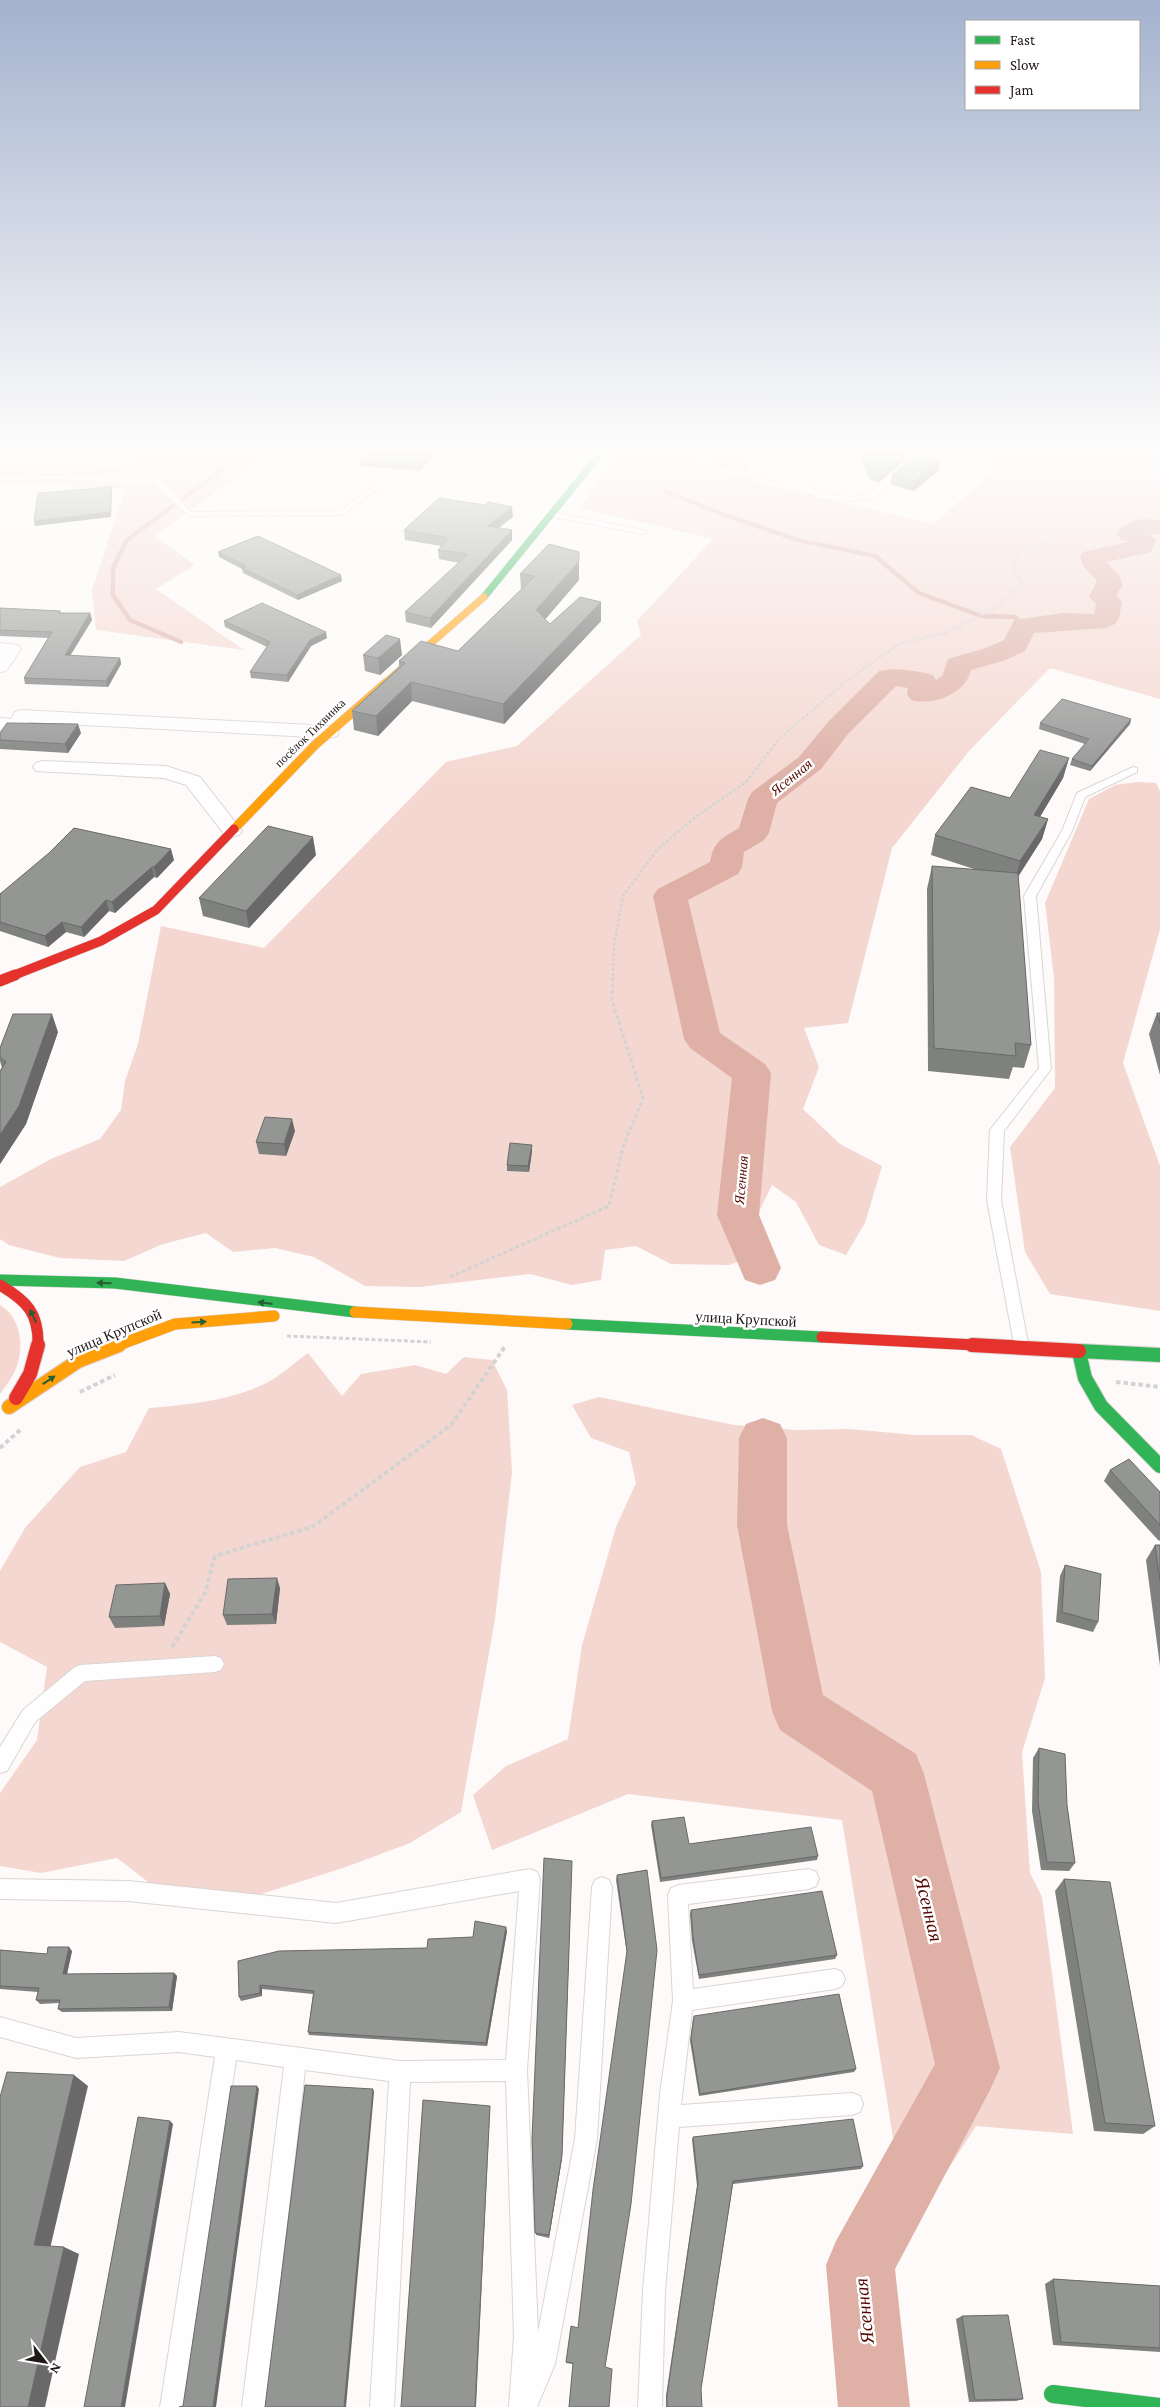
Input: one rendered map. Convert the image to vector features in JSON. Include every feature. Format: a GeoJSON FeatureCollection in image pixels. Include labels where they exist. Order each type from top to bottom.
{"type":"FeatureCollection","features":[{"type":"Feature","properties":{"kind":"street","name":"посёлок Тихвинка"},"geometry":{"type":"LineString","coordinates":[[0,981],[101,941],[156,910],[330,732],[429,643],[474,608],[513,565]]}},
{"type":"Feature","properties":{"kind":"street"},"geometry":{"type":"LineString","coordinates":[[0,648],[12,649],[0,667]]}},
{"type":"Feature","properties":{"kind":"street"},"geometry":{"type":"LineString","coordinates":[[0,724],[18,725],[21,716],[330,732]]}},
{"type":"Feature","properties":{"kind":"street"},"geometry":{"type":"LineString","coordinates":[[43,767],[166,772],[193,781],[232,831]]}},
{"type":"Feature","properties":{"kind":"street","name":"улица Крупской"},"geometry":{"type":"LineString","coordinates":[[0,1280],[115,1283],[331,1311],[1160,1355]]}},
{"type":"Feature","properties":{"kind":"street"},"geometry":{"type":"LineString","coordinates":[[0,1285],[20,1297],[34,1314],[40,1336],[38,1359],[28,1384],[4,1411]]}},
{"type":"Feature","properties":{"kind":"street","name":"улица Крупской"},"geometry":{"type":"LineString","coordinates":[[4,1411],[78,1361],[175,1324],[331,1311]]}},
{"type":"Feature","properties":{"kind":"street"},"geometry":{"type":"LineString","coordinates":[[1078,1352],[1085,1378],[1101,1406],[1160,1466]]}},
{"type":"Feature","properties":{"kind":"street"},"geometry":{"type":"LineString","coordinates":[[1053,2394],[1160,2407]]}},
{"type":"Feature","properties":{"kind":"lane"},"geometry":{"type":"LineString","coordinates":[[1022,1349],[994,1200],[997,1130],[1045,1069],[1030,896],[1036,882],[1067,831],[1081,795],[1133,770]]}},
{"type":"Feature","properties":{"kind":"lane"},"geometry":{"type":"LineString","coordinates":[[0,1764],[29,1716],[81,1673],[215,1664]]}},
{"type":"Feature","properties":{"kind":"lane"},"geometry":{"type":"LineString","coordinates":[[0,1889],[128,1891],[336,1913],[530,1879],[516,2070],[526,2336],[520,2407]]}},
{"type":"Feature","properties":{"kind":"lane"},"geometry":{"type":"LineString","coordinates":[[650,2407],[654,2292],[669,2117],[683,2001],[678,1895],[809,1879]]}},
{"type":"Feature","properties":{"kind":"lane"},"geometry":{"type":"LineString","coordinates":[[525,2407],[543,2364],[586,2140],[602,1887]]}},
{"type":"Feature","properties":{"kind":"lane"},"geometry":{"type":"LineString","coordinates":[[683,2001],[834,1979]]}},
{"type":"Feature","properties":{"kind":"lane"},"geometry":{"type":"LineString","coordinates":[[0,2027],[76,2048],[179,2042],[400,2072],[516,2070]]}},
{"type":"Feature","properties":{"kind":"lane"},"geometry":{"type":"LineString","coordinates":[[172,2407],[227,2049]]}},
{"type":"Feature","properties":{"kind":"lane"},"geometry":{"type":"LineString","coordinates":[[254,2407],[296,2058]]}},
{"type":"Feature","properties":{"kind":"lane"},"geometry":{"type":"LineString","coordinates":[[382,2407],[400,2072]]}},
{"type":"Feature","properties":{"kind":"lane"},"geometry":{"type":"LineString","coordinates":[[669,2117],[852,2104]]}},
{"type":"Feature","properties":{"kind":"path"},"geometry":{"type":"LineString","coordinates":[[450,1277],[609,1206],[623,1147],[643,1098],[612,1000],[614,946],[624,896],[657,850],[693,819],[746,782],[779,739],[841,685],[899,644],[946,634],[994,609],[1022,584],[1013,570],[1015,565]]}},
{"type":"Feature","properties":{"kind":"path"},"geometry":{"type":"LineString","coordinates":[[277,1336],[436,1342]]}},
{"type":"Feature","properties":{"kind":"path"},"geometry":{"type":"LineString","coordinates":[[496,1345],[516,1346]]}},
{"type":"Feature","properties":{"kind":"path"},"geometry":{"type":"LineString","coordinates":[[160,1667],[205,1593],[215,1556],[312,1526],[452,1425],[506,1345]]}},
{"type":"Feature","properties":{"kind":"path"},"geometry":{"type":"LineString","coordinates":[[75,1394],[116,1374]]}},
{"type":"Feature","properties":{"kind":"path"},"geometry":{"type":"LineString","coordinates":[[1085,1378],[1160,1388]]}},
{"type":"Feature","properties":{"kind":"path"},"geometry":{"type":"LineString","coordinates":[[0,1448],[24,1427]]}},
{"type":"Feature","properties":{"kind":"shaded area"},"geometry":{"type":"Polygon","coordinates":[[[100,565],[194,565],[156,589],[244,650],[96,630],[92,590],[100,565]]]}},
{"type":"Feature","properties":{"kind":"shaded area"},"geometry":{"type":"Polygon","coordinates":[[[689,565],[1160,565],[1160,699],[1050,668],[969,751],[892,848],[848,1023],[804,1028],[819,1067],[803,1109],[840,1144],[882,1166],[865,1223],[846,1255],[819,1245],[796,1202],[772,1185],[758,1214],[768,1251],[729,1265],[671,1264],[636,1246],[605,1250],[601,1280],[572,1285],[530,1274],[420,1287],[365,1286],[314,1257],[275,1248],[233,1252],[206,1233],[163,1244],[124,1261],[60,1258],[9,1245],[0,1239],[0,1187],[51,1159],[100,1139],[121,1110],[125,1081],[138,1044],[161,926],[264,948],[446,762],[517,746],[641,635],[637,621],[689,565]]]}},
{"type":"Feature","properties":{"kind":"shaded area"},"geometry":{"type":"Polygon","coordinates":[[[1137,782],[1156,783],[1160,791],[1160,929],[1123,1063],[1160,1166],[1160,1311],[1050,1294],[1025,1252],[1010,1147],[1055,1088],[1054,978],[1045,903],[1089,799],[1115,785],[1137,782]]]}},
{"type":"Feature","properties":{"kind":"shaded area"},"geometry":{"type":"Polygon","coordinates":[[[0,1305],[13,1318],[17,1326],[20,1335],[20,1353],[15,1371],[0,1394],[0,1305]]]}},
{"type":"Feature","properties":{"kind":"shaded area"},"geometry":{"type":"Polygon","coordinates":[[[308,1353],[342,1396],[361,1374],[415,1365],[446,1374],[464,1357],[492,1360],[507,1390],[512,1472],[495,1619],[461,1812],[410,1843],[346,1867],[258,1895],[152,1885],[117,1858],[41,1873],[0,1866],[0,1793],[37,1740],[47,1667],[0,1642],[0,1571],[25,1528],[80,1467],[126,1452],[149,1408],[205,1401],[247,1391],[273,1379],[308,1353]]]}},
{"type":"Feature","properties":{"kind":"shaded area"},"geometry":{"type":"Polygon","coordinates":[[[599,1397],[734,1425],[796,1430],[850,1429],[915,1435],[971,1435],[1001,1449],[1041,1572],[1045,1678],[1022,1752],[1030,1873],[1042,1897],[1073,2134],[976,2126],[908,2231],[842,1820],[628,1794],[492,1850],[473,1795],[506,1766],[568,1739],[582,1645],[616,1527],[636,1483],[629,1452],[591,1438],[572,1405],[599,1397]]]}},
{"type":"Feature","properties":{"kind":"building"},"geometry":{"type":"Polygon","coordinates":[[[245,565],[320,565],[341,575],[297,595],[242,568],[246,566],[245,565]]]}},
{"type":"Feature","properties":{"kind":"building"},"geometry":{"type":"Polygon","coordinates":[[[456,565],[479,565],[430,618],[405,612],[456,565]]]}},
{"type":"Feature","properties":{"kind":"building"},"geometry":{"type":"Polygon","coordinates":[[[528,565],[575,565],[536,610],[550,624],[580,597],[601,602],[503,704],[411,682],[376,716],[352,711],[405,663],[399,661],[421,641],[458,651],[535,576],[520,574],[528,565]]]}},
{"type":"Feature","properties":{"kind":"building"},"geometry":{"type":"Polygon","coordinates":[[[262,603],[326,632],[310,640],[287,675],[250,672],[270,642],[224,621],[262,603]]]}},
{"type":"Feature","properties":{"kind":"building"},"geometry":{"type":"Polygon","coordinates":[[[0,608],[60,611],[59,613],[90,613],[65,655],[120,658],[106,681],[24,678],[52,632],[0,630],[0,608]]]}},
{"type":"Feature","properties":{"kind":"building"},"geometry":{"type":"Polygon","coordinates":[[[386,635],[400,639],[378,658],[363,655],[386,635]]]}},
{"type":"Feature","properties":{"kind":"building"},"geometry":{"type":"Polygon","coordinates":[[[1062,699],[1131,719],[1092,766],[1072,759],[1089,739],[1040,723],[1062,699]]]}},
{"type":"Feature","properties":{"kind":"building"},"geometry":{"type":"Polygon","coordinates":[[[7,723],[78,724],[65,744],[0,740],[0,733],[7,723]]]}},
{"type":"Feature","properties":{"kind":"building"},"geometry":{"type":"Polygon","coordinates":[[[1040,750],[1069,758],[1034,815],[1048,819],[1020,861],[935,835],[971,787],[1010,798],[1040,750]]]}},
{"type":"Feature","properties":{"kind":"building"},"geometry":{"type":"Polygon","coordinates":[[[268,826],[313,837],[246,911],[199,898],[268,826]]]}},
{"type":"Feature","properties":{"kind":"building"},"geometry":{"type":"Polygon","coordinates":[[[74,828],[171,849],[154,867],[112,902],[106,900],[81,927],[62,922],[45,936],[0,922],[0,894],[49,853],[74,828]]]}},
{"type":"Feature","properties":{"kind":"building"},"geometry":{"type":"Polygon","coordinates":[[[932,866],[1018,873],[1031,1045],[1015,1043],[1016,1056],[934,1048],[932,866]]]}},
{"type":"Feature","properties":{"kind":"building"},"geometry":{"type":"Polygon","coordinates":[[[13,1014],[52,1014],[19,1106],[0,1135],[0,1071],[6,1062],[0,1057],[0,1048],[13,1014]]]}},
{"type":"Feature","properties":{"kind":"building"},"geometry":{"type":"Polygon","coordinates":[[[265,1117],[292,1119],[284,1144],[256,1142],[265,1117]]]}},
{"type":"Feature","properties":{"kind":"building"},"geometry":{"type":"Polygon","coordinates":[[[510,1143],[532,1145],[528,1166],[507,1165],[510,1143]]]}},
{"type":"Feature","properties":{"kind":"building"},"geometry":{"type":"Polygon","coordinates":[[[1129,1459],[1160,1492],[1160,1525],[1110,1470],[1129,1459]]]}},
{"type":"Feature","properties":{"kind":"building"},"geometry":{"type":"Polygon","coordinates":[[[1155,1545],[1160,1545],[1160,1581],[1155,1545]]]}},
{"type":"Feature","properties":{"kind":"building"},"geometry":{"type":"Polygon","coordinates":[[[1065,1565],[1101,1574],[1098,1622],[1062,1612],[1065,1565]]]}},
{"type":"Feature","properties":{"kind":"building"},"geometry":{"type":"Polygon","coordinates":[[[277,1578],[272,1614],[223,1615],[228,1579],[277,1578]]]}},
{"type":"Feature","properties":{"kind":"building"},"geometry":{"type":"Polygon","coordinates":[[[165,1583],[160,1616],[109,1617],[116,1585],[165,1583]]]}},
{"type":"Feature","properties":{"kind":"building"},"geometry":{"type":"Polygon","coordinates":[[[1039,1748],[1065,1754],[1067,1805],[1075,1863],[1047,1862],[1038,1802],[1039,1748]]]}},
{"type":"Feature","properties":{"kind":"building"},"geometry":{"type":"Polygon","coordinates":[[[684,1817],[689,1844],[811,1827],[818,1856],[661,1878],[652,1821],[684,1817]]]}},
{"type":"Feature","properties":{"kind":"building"},"geometry":{"type":"Polygon","coordinates":[[[544,1858],[572,1861],[562,2155],[549,2235],[535,2233],[532,2139],[544,1858]]]}},
{"type":"Feature","properties":{"kind":"building"},"geometry":{"type":"Polygon","coordinates":[[[647,1870],[657,1950],[631,2204],[605,2367],[612,2369],[609,2407],[569,2407],[573,2363],[566,2362],[571,2326],[578,2328],[593,2190],[627,1951],[617,1875],[647,1870]]]}},
{"type":"Feature","properties":{"kind":"building"},"geometry":{"type":"Polygon","coordinates":[[[1064,1879],[1110,1882],[1155,2126],[1105,2123],[1064,1879]]]}},
{"type":"Feature","properties":{"kind":"building"},"geometry":{"type":"Polygon","coordinates":[[[822,1891],[837,1955],[699,1975],[691,1910],[822,1891]]]}},
{"type":"Feature","properties":{"kind":"building"},"geometry":{"type":"Polygon","coordinates":[[[475,1921],[506,1927],[486,2043],[308,2032],[314,1991],[260,1985],[260,1993],[239,1997],[238,1961],[279,1951],[427,1948],[428,1939],[473,1937],[475,1921]]]}},
{"type":"Feature","properties":{"kind":"building"},"geometry":{"type":"Polygon","coordinates":[[[48,1947],[69,1947],[63,1974],[174,1973],[169,2007],[58,2009],[60,2000],[36,2000],[39,1988],[0,1986],[0,1950],[47,1954],[48,1947]]]}},
{"type":"Feature","properties":{"kind":"building"},"geometry":{"type":"Polygon","coordinates":[[[839,1994],[856,2069],[700,2094],[691,2038],[694,2016],[839,1994]]]}},
{"type":"Feature","properties":{"kind":"building"},"geometry":{"type":"Polygon","coordinates":[[[7,2072],[74,2075],[34,2245],[64,2247],[28,2407],[0,2407],[0,2097],[7,2072]]]}},
{"type":"Feature","properties":{"kind":"building"},"geometry":{"type":"Polygon","coordinates":[[[305,2085],[373,2089],[344,2407],[265,2407],[305,2085]]]}},
{"type":"Feature","properties":{"kind":"building"},"geometry":{"type":"Polygon","coordinates":[[[231,2086],[257,2086],[213,2407],[179,2407],[183,2406],[231,2086]]]}},
{"type":"Feature","properties":{"kind":"building"},"geometry":{"type":"Polygon","coordinates":[[[423,2100],[490,2106],[475,2407],[401,2407],[423,2100]]]}},
{"type":"Feature","properties":{"kind":"building"},"geometry":{"type":"Polygon","coordinates":[[[138,2117],[170,2121],[121,2407],[84,2407],[138,2117]]]}},
{"type":"Feature","properties":{"kind":"building"},"geometry":{"type":"Polygon","coordinates":[[[853,2119],[863,2166],[733,2181],[701,2389],[702,2407],[667,2407],[667,2395],[698,2183],[693,2137],[853,2119]]]}},
{"type":"Feature","properties":{"kind":"building"},"geometry":{"type":"Polygon","coordinates":[[[1053,2279],[1160,2286],[1160,2348],[1061,2342],[1053,2279]]]}},
{"type":"Feature","properties":{"kind":"building"},"geometry":{"type":"Polygon","coordinates":[[[1008,2315],[1023,2399],[975,2400],[962,2316],[1008,2315]]]}},
{"type":"Feature","properties":{"kind":"waterway"},"geometry":{"type":"LineString","coordinates":[[114,565],[113,595],[130,620],[181,642]]}},
{"type":"Feature","properties":{"kind":"waterway"},"geometry":{"type":"LineString","coordinates":[[886,565],[919,593],[981,616],[1015,617],[1023,626]]}},
{"type":"Feature","properties":{"kind":"waterway","name":"Ясенная"},"geometry":{"type":"LineString","coordinates":[[760,1268],[738,1215],[752,1073],[703,1039],[670,896],[726,867],[729,848],[753,833],[763,799],[810,763],[838,728],[889,677],[923,681],[921,694],[942,688],[955,680],[958,665],[996,654],[1015,645],[1023,626],[1063,621],[1097,622],[1106,618],[1109,602],[1102,597],[1105,587],[1110,585],[1109,579],[1096,565]]}},
{"type":"Feature","properties":{"kind":"waterway","name":"Ясенная"},"geometry":{"type":"LineString","coordinates":[[763,1438],[762,1525],[799,1711],[896,1774],[968,2068],[860,2265],[874,2407]]}},
{"type":"Feature","properties":{"kind":"traffic: fast"},"geometry":{"type":"LineString","coordinates":[[484,597],[511,565]]}},
{"type":"Feature","properties":{"kind":"traffic: fast"},"geometry":{"type":"LineString","coordinates":[[0,1280],[115,1283],[355,1312]]}},
{"type":"Feature","properties":{"kind":"traffic: fast"},"geometry":{"type":"LineString","coordinates":[[567,1324],[822,1337]]}},
{"type":"Feature","properties":{"kind":"traffic: fast"},"geometry":{"type":"LineString","coordinates":[[1079,1351],[1160,1355]]}},
{"type":"Feature","properties":{"kind":"traffic: fast"},"geometry":{"type":"LineString","coordinates":[[1079,1352],[1085,1378],[1101,1406],[1160,1466]]}},
{"type":"Feature","properties":{"kind":"traffic: fast"},"geometry":{"type":"LineString","coordinates":[[1053,2394],[1160,2407]]}},
{"type":"Feature","properties":{"kind":"traffic: slow"},"geometry":{"type":"LineString","coordinates":[[234,829],[316,744],[484,597]]}},
{"type":"Feature","properties":{"kind":"traffic: slow"},"geometry":{"type":"LineString","coordinates":[[355,1312],[567,1324]]}},
{"type":"Feature","properties":{"kind":"traffic: slow"},"geometry":{"type":"LineString","coordinates":[[9,1407],[78,1361],[175,1324],[274,1316]]}},
{"type":"Feature","properties":{"kind":"traffic: jam"},"geometry":{"type":"LineString","coordinates":[[0,981],[101,941],[156,910],[234,829]]}},
{"type":"Feature","properties":{"kind":"traffic: jam"},"geometry":{"type":"LineString","coordinates":[[0,1285],[20,1297],[30,1308],[36,1321],[38,1334],[35,1361],[24,1386],[16,1398]]}},
{"type":"Feature","properties":{"kind":"traffic: jam"},"geometry":{"type":"LineString","coordinates":[[822,1337],[1079,1351]]}}]}
